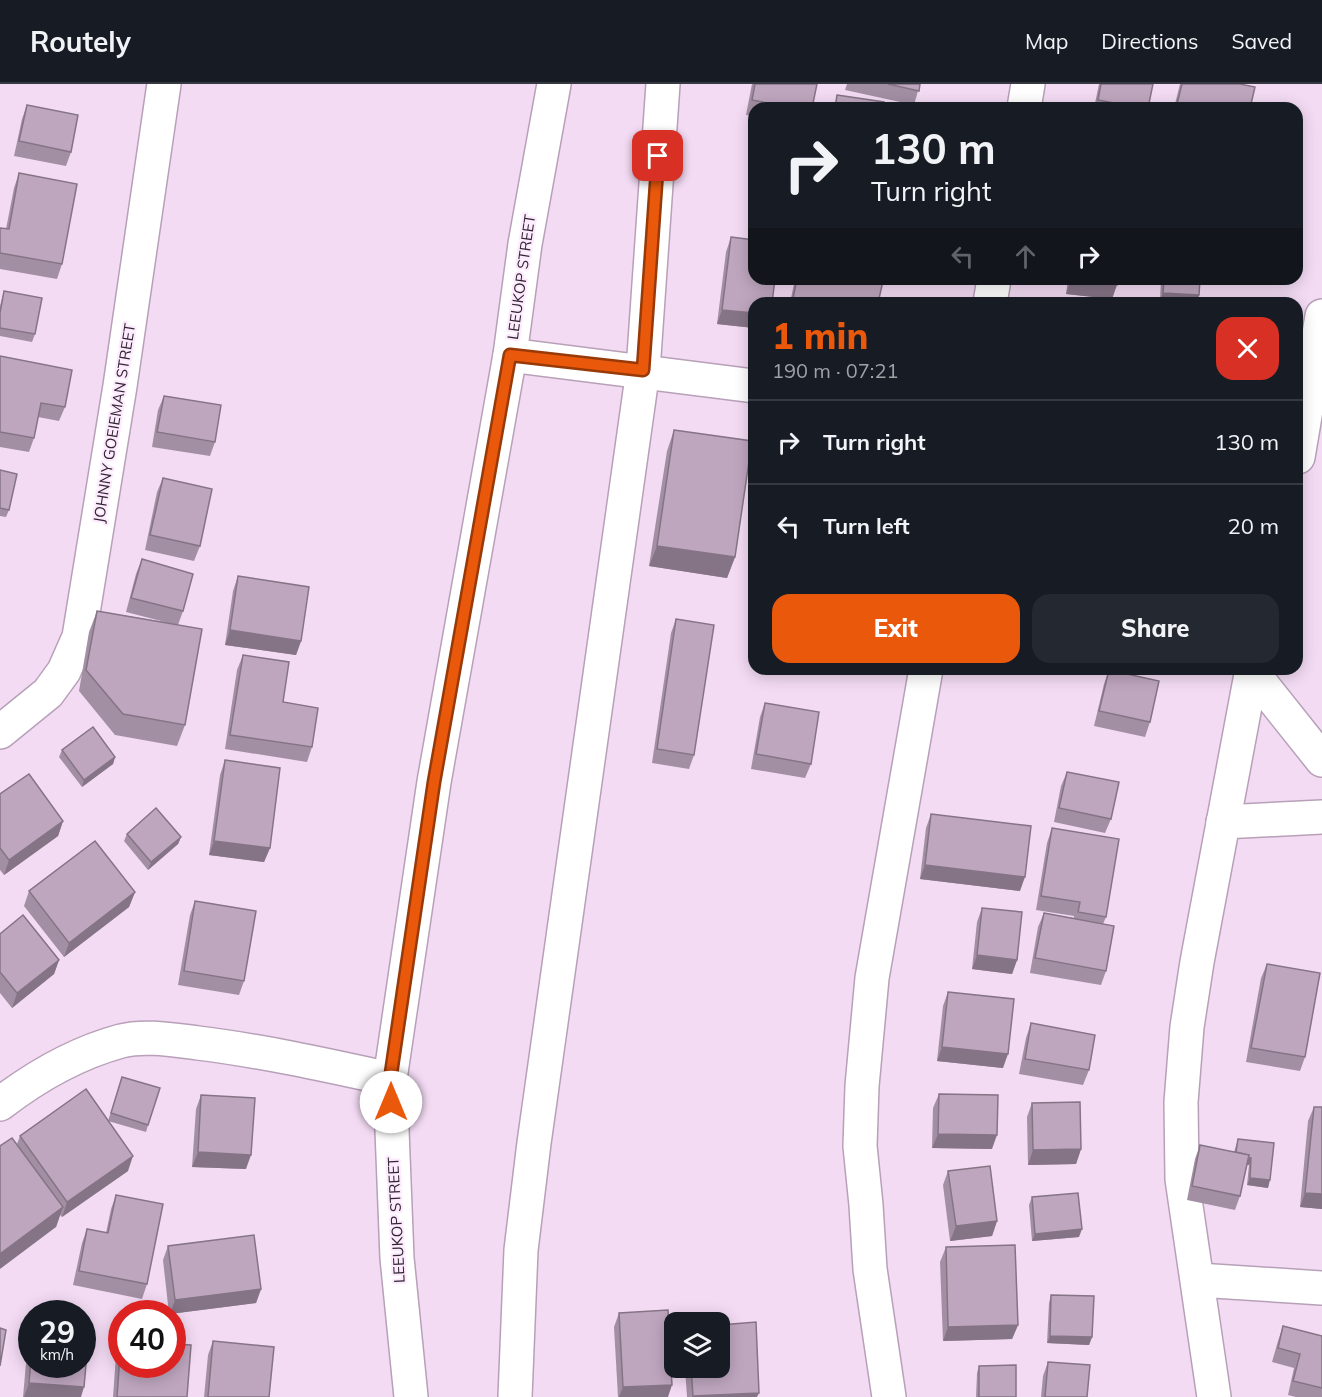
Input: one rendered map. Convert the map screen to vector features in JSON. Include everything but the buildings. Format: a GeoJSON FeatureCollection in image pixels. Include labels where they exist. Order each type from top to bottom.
{"type":"FeatureCollection","features":[{"type":"Feature","properties":{"kind":"street","name":"JOHNNY GOEIEMAN STREET"},"geometry":{"type":"LineString","coordinates":[[0,732],[48,693],[64,671],[78,637],[107,467],[164,84]]}},
{"type":"Feature","properties":{"kind":"street","name":"LEEUKOP STREET"},"geometry":{"type":"LineString","coordinates":[[411,1397],[397,1258],[390,1080],[434,782],[510,355],[525,244],[554,84]]}},
{"type":"Feature","properties":{"kind":"street"},"geometry":{"type":"LineString","coordinates":[[515,1397],[521,1250],[643,370],[663,84]]}},
{"type":"Feature","properties":{"kind":"street"},"geometry":{"type":"LineString","coordinates":[[1025,102],[1028,84]]}},
{"type":"Feature","properties":{"kind":"street"},"geometry":{"type":"LineString","coordinates":[[1303,428],[1322,316]]}},
{"type":"Feature","properties":{"kind":"street"},"geometry":{"type":"LineString","coordinates":[[510,355],[643,370],[748,385]]}},
{"type":"Feature","properties":{"kind":"street"},"geometry":{"type":"LineString","coordinates":[[889,1397],[870,1269],[860,1146],[862,1086],[872,978],[925,675]]}},
{"type":"Feature","properties":{"kind":"street"},"geometry":{"type":"LineString","coordinates":[[1214,1397],[1182,1179],[1182,1102],[1187,1028],[1197,962],[1251,675]]}},
{"type":"Feature","properties":{"kind":"street"},"geometry":{"type":"LineString","coordinates":[[1256,675],[1322,760]]}},
{"type":"Feature","properties":{"kind":"street"},"geometry":{"type":"LineString","coordinates":[[1224,822],[1322,818]]}},
{"type":"Feature","properties":{"kind":"street"},"geometry":{"type":"LineString","coordinates":[[0,1104],[43,1075],[85,1053],[123,1041],[159,1038],[280,1055],[390,1080]]}},
{"type":"Feature","properties":{"kind":"street"},"geometry":{"type":"LineString","coordinates":[[1198,1280],[1322,1288]]}},
{"type":"Feature","properties":{"kind":"route"},"geometry":{"type":"LineString","coordinates":[[391,1102],[390,1080],[434,782],[510,355],[643,370],[658,156]]}}]}
